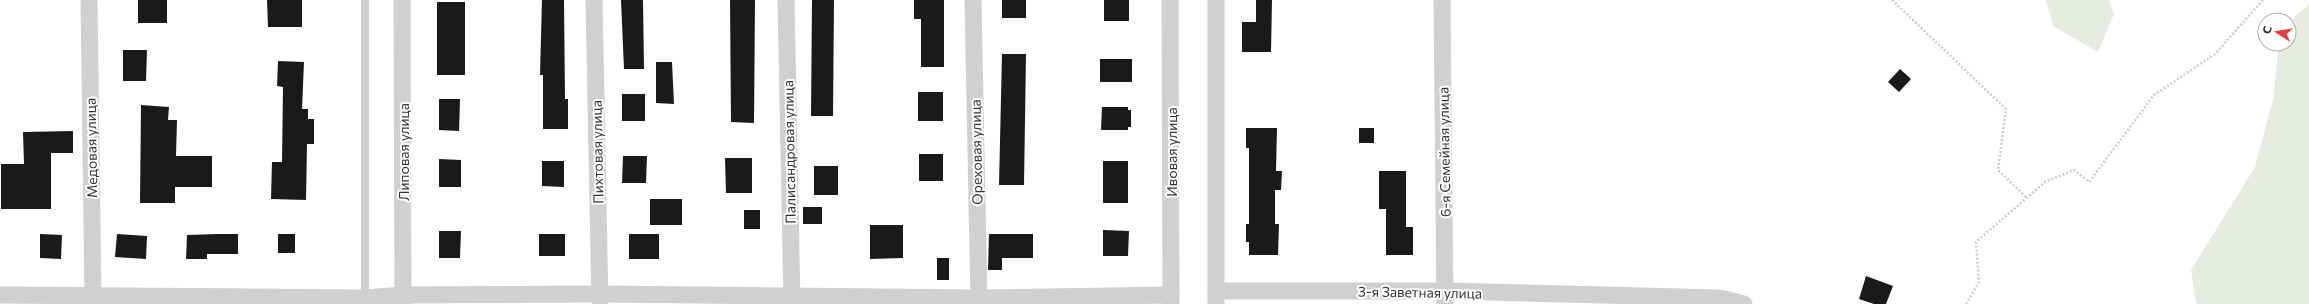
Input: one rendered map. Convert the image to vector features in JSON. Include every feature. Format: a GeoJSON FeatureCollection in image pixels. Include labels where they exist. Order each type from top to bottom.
{"type":"FeatureCollection","features":[{"type":"Feature","properties":{"kind":"street","name":"Медовая улица"},"geometry":{"type":"LineString","coordinates":[[89,0],[93,297]]}},
{"type":"Feature","properties":{"kind":"street","name":"Липовая улица"},"geometry":{"type":"LineString","coordinates":[[402,0],[403,299]]}},
{"type":"Feature","properties":{"kind":"street","name":"Пихтовая улица"},"geometry":{"type":"LineString","coordinates":[[594,0],[600,299]]}},
{"type":"Feature","properties":{"kind":"street","name":"Палисандровая улица"},"geometry":{"type":"LineString","coordinates":[[786,0],[792,300]]}},
{"type":"Feature","properties":{"kind":"street","name":"Ореховая улица"},"geometry":{"type":"LineString","coordinates":[[973,0],[978,301]]}},
{"type":"Feature","properties":{"kind":"street","name":"Ивовая улица"},"geometry":{"type":"LineString","coordinates":[[1170,0],[1171,300]]}},
{"type":"Feature","properties":{"kind":"street"},"geometry":{"type":"LineString","coordinates":[[1216,0],[1216,297]]}},
{"type":"Feature","properties":{"kind":"street","name":"6-я Семейная улица"},"geometry":{"type":"LineString","coordinates":[[1442,0],[1445,298]]}},
{"type":"Feature","properties":{"kind":"street"},"geometry":{"type":"LineString","coordinates":[[0,295],[403,299],[978,301],[1171,300]]}},
{"type":"Feature","properties":{"kind":"street","name":"3-я Заветная улица"},"geometry":{"type":"LineString","coordinates":[[1216,297],[1678,301],[1720,298],[1744,304]]}},
{"type":"Feature","properties":{"kind":"lane"},"geometry":{"type":"LineString","coordinates":[[365,0],[365,298]]}},
{"type":"Feature","properties":{"kind":"path"},"geometry":{"type":"LineString","coordinates":[[1892,0],[2006,109],[1998,170],[2027,198]]}},
{"type":"Feature","properties":{"kind":"path"},"geometry":{"type":"LineString","coordinates":[[1966,304],[1979,282],[1976,242],[2045,182],[2074,170],[2089,182],[2154,95],[2215,54],[2263,0]]}},
{"type":"Feature","properties":{"kind":"shaded area"},"geometry":{"type":"Polygon","coordinates":[[[2046,0],[2109,0],[2114,14],[2098,52],[2053,26],[2046,0]]]}},
{"type":"Feature","properties":{"kind":"shaded area"},"geometry":{"type":"Polygon","coordinates":[[[2309,5],[2309,304],[2196,304],[2191,270],[2255,167],[2273,100],[2278,52],[2297,52],[2298,13],[2309,5]]]}},
{"type":"Feature","properties":{"kind":"building"},"geometry":{"type":"Polygon","coordinates":[[[138,0],[167,0],[167,23],[138,23],[138,0]]]}},
{"type":"Feature","properties":{"kind":"building"},"geometry":{"type":"Polygon","coordinates":[[[267,0],[302,0],[302,27],[268,27],[267,0]]]}},
{"type":"Feature","properties":{"kind":"building"},"geometry":{"type":"Polygon","coordinates":[[[542,0],[564,0],[565,99],[568,99],[568,129],[543,129],[543,75],[540,75],[542,0]]]}},
{"type":"Feature","properties":{"kind":"building"},"geometry":{"type":"Polygon","coordinates":[[[621,0],[643,0],[644,69],[624,69],[621,0]]]}},
{"type":"Feature","properties":{"kind":"building"},"geometry":{"type":"Polygon","coordinates":[[[730,0],[755,0],[754,123],[731,122],[730,0]]]}},
{"type":"Feature","properties":{"kind":"building"},"geometry":{"type":"Polygon","coordinates":[[[812,0],[834,0],[833,116],[811,116],[812,0]]]}},
{"type":"Feature","properties":{"kind":"building"},"geometry":{"type":"Polygon","coordinates":[[[914,0],[944,0],[944,67],[921,67],[921,19],[914,19],[914,0]]]}},
{"type":"Feature","properties":{"kind":"building"},"geometry":{"type":"Polygon","coordinates":[[[1002,0],[1026,0],[1026,18],[1002,18],[1002,0]]]}},
{"type":"Feature","properties":{"kind":"building"},"geometry":{"type":"Polygon","coordinates":[[[1104,0],[1129,0],[1129,21],[1104,21],[1104,0]]]}},
{"type":"Feature","properties":{"kind":"building"},"geometry":{"type":"Polygon","coordinates":[[[1256,0],[1272,0],[1271,52],[1242,52],[1242,22],[1256,22],[1256,0]]]}},
{"type":"Feature","properties":{"kind":"building"},"geometry":{"type":"Polygon","coordinates":[[[437,2],[465,2],[465,75],[437,75],[437,2]]]}},
{"type":"Feature","properties":{"kind":"building"},"geometry":{"type":"Polygon","coordinates":[[[123,50],[147,50],[146,81],[123,81],[123,50]]]}},
{"type":"Feature","properties":{"kind":"building"},"geometry":{"type":"Polygon","coordinates":[[[1002,54],[1026,54],[1024,185],[999,185],[1002,54]]]}},
{"type":"Feature","properties":{"kind":"building"},"geometry":{"type":"Polygon","coordinates":[[[1100,59],[1132,59],[1132,82],[1100,82],[1100,59]]]}},
{"type":"Feature","properties":{"kind":"building"},"geometry":{"type":"Polygon","coordinates":[[[278,61],[304,62],[302,109],[308,109],[308,119],[314,119],[314,144],[307,144],[306,200],[271,199],[272,162],[282,162],[283,87],[277,86],[278,61]]]}},
{"type":"Feature","properties":{"kind":"building"},"geometry":{"type":"Polygon","coordinates":[[[656,62],[672,62],[674,104],[656,103],[656,62]]]}},
{"type":"Feature","properties":{"kind":"building"},"geometry":{"type":"Polygon","coordinates":[[[1900,69],[1911,79],[1899,92],[1888,82],[1900,69]]]}},
{"type":"Feature","properties":{"kind":"building"},"geometry":{"type":"Polygon","coordinates":[[[918,92],[943,92],[943,121],[918,121],[918,92]]]}},
{"type":"Feature","properties":{"kind":"building"},"geometry":{"type":"Polygon","coordinates":[[[622,94],[645,94],[645,121],[622,121],[622,94]]]}},
{"type":"Feature","properties":{"kind":"building"},"geometry":{"type":"Polygon","coordinates":[[[439,99],[460,99],[459,131],[439,130],[439,99]]]}},
{"type":"Feature","properties":{"kind":"building"},"geometry":{"type":"Polygon","coordinates":[[[141,105],[169,107],[168,120],[177,120],[176,156],[212,156],[212,187],[175,187],[175,203],[140,203],[141,105]]]}},
{"type":"Feature","properties":{"kind":"building"},"geometry":{"type":"Polygon","coordinates":[[[1102,107],[1128,107],[1128,110],[1131,110],[1131,127],[1128,127],[1128,130],[1101,130],[1102,107]]]}},
{"type":"Feature","properties":{"kind":"building"},"geometry":{"type":"Polygon","coordinates":[[[1246,128],[1277,128],[1276,171],[1282,171],[1281,190],[1275,190],[1275,224],[1279,224],[1278,255],[1249,255],[1249,242],[1246,242],[1246,224],[1249,224],[1249,148],[1246,148],[1246,128]]]}},
{"type":"Feature","properties":{"kind":"building"},"geometry":{"type":"Polygon","coordinates":[[[1359,128],[1374,128],[1374,143],[1359,143],[1359,128]]]}},
{"type":"Feature","properties":{"kind":"building"},"geometry":{"type":"Polygon","coordinates":[[[73,131],[73,153],[51,153],[51,209],[1,209],[1,164],[24,164],[23,132],[73,131]]]}},
{"type":"Feature","properties":{"kind":"building"},"geometry":{"type":"Polygon","coordinates":[[[919,154],[943,154],[943,181],[919,181],[919,154]]]}},
{"type":"Feature","properties":{"kind":"building"},"geometry":{"type":"Polygon","coordinates":[[[623,156],[647,156],[646,183],[622,183],[623,156]]]}},
{"type":"Feature","properties":{"kind":"building"},"geometry":{"type":"Polygon","coordinates":[[[725,158],[752,158],[752,193],[726,193],[725,158]]]}},
{"type":"Feature","properties":{"kind":"building"},"geometry":{"type":"Polygon","coordinates":[[[439,159],[461,160],[461,187],[439,187],[439,159]]]}},
{"type":"Feature","properties":{"kind":"building"},"geometry":{"type":"Polygon","coordinates":[[[542,161],[564,161],[564,187],[542,186],[542,161]]]}},
{"type":"Feature","properties":{"kind":"building"},"geometry":{"type":"Polygon","coordinates":[[[1103,161],[1128,161],[1128,203],[1103,203],[1103,161]]]}},
{"type":"Feature","properties":{"kind":"building"},"geometry":{"type":"Polygon","coordinates":[[[814,166],[838,166],[838,195],[814,195],[814,166]]]}},
{"type":"Feature","properties":{"kind":"building"},"geometry":{"type":"Polygon","coordinates":[[[1379,171],[1406,171],[1406,227],[1413,227],[1413,255],[1386,255],[1386,209],[1379,209],[1379,171]]]}},
{"type":"Feature","properties":{"kind":"building"},"geometry":{"type":"Polygon","coordinates":[[[650,199],[682,199],[682,225],[650,225],[650,199]]]}},
{"type":"Feature","properties":{"kind":"building"},"geometry":{"type":"Polygon","coordinates":[[[803,207],[822,207],[822,224],[803,224],[803,207]]]}},
{"type":"Feature","properties":{"kind":"building"},"geometry":{"type":"Polygon","coordinates":[[[744,210],[760,210],[760,229],[744,229],[744,210]]]}},
{"type":"Feature","properties":{"kind":"building"},"geometry":{"type":"Polygon","coordinates":[[[870,225],[903,225],[903,258],[870,259],[870,225]]]}},
{"type":"Feature","properties":{"kind":"building"},"geometry":{"type":"Polygon","coordinates":[[[1103,230],[1129,231],[1128,256],[1103,256],[1103,230]]]}},
{"type":"Feature","properties":{"kind":"building"},"geometry":{"type":"Polygon","coordinates":[[[439,231],[461,231],[460,258],[439,258],[439,231]]]}},
{"type":"Feature","properties":{"kind":"building"},"geometry":{"type":"Polygon","coordinates":[[[40,234],[62,235],[61,259],[40,258],[40,234]]]}},
{"type":"Feature","properties":{"kind":"building"},"geometry":{"type":"Polygon","coordinates":[[[117,234],[147,236],[146,259],[115,257],[117,234]]]}},
{"type":"Feature","properties":{"kind":"building"},"geometry":{"type":"Polygon","coordinates":[[[238,234],[238,254],[207,254],[207,259],[186,259],[187,235],[238,234]]]}},
{"type":"Feature","properties":{"kind":"building"},"geometry":{"type":"Polygon","coordinates":[[[278,234],[295,234],[295,253],[278,253],[278,234]]]}},
{"type":"Feature","properties":{"kind":"building"},"geometry":{"type":"Polygon","coordinates":[[[539,234],[565,234],[565,256],[539,256],[539,234]]]}},
{"type":"Feature","properties":{"kind":"building"},"geometry":{"type":"Polygon","coordinates":[[[629,234],[659,234],[659,259],[629,259],[629,234]]]}},
{"type":"Feature","properties":{"kind":"building"},"geometry":{"type":"Polygon","coordinates":[[[989,234],[1033,234],[1033,258],[1002,258],[1002,270],[988,270],[989,234]]]}},
{"type":"Feature","properties":{"kind":"building"},"geometry":{"type":"Polygon","coordinates":[[[937,258],[949,258],[949,280],[937,280],[937,258]]]}},
{"type":"Feature","properties":{"kind":"building"},"geometry":{"type":"Polygon","coordinates":[[[1866,276],[1893,286],[1886,304],[1874,304],[1859,299],[1866,276]]]}}]}
